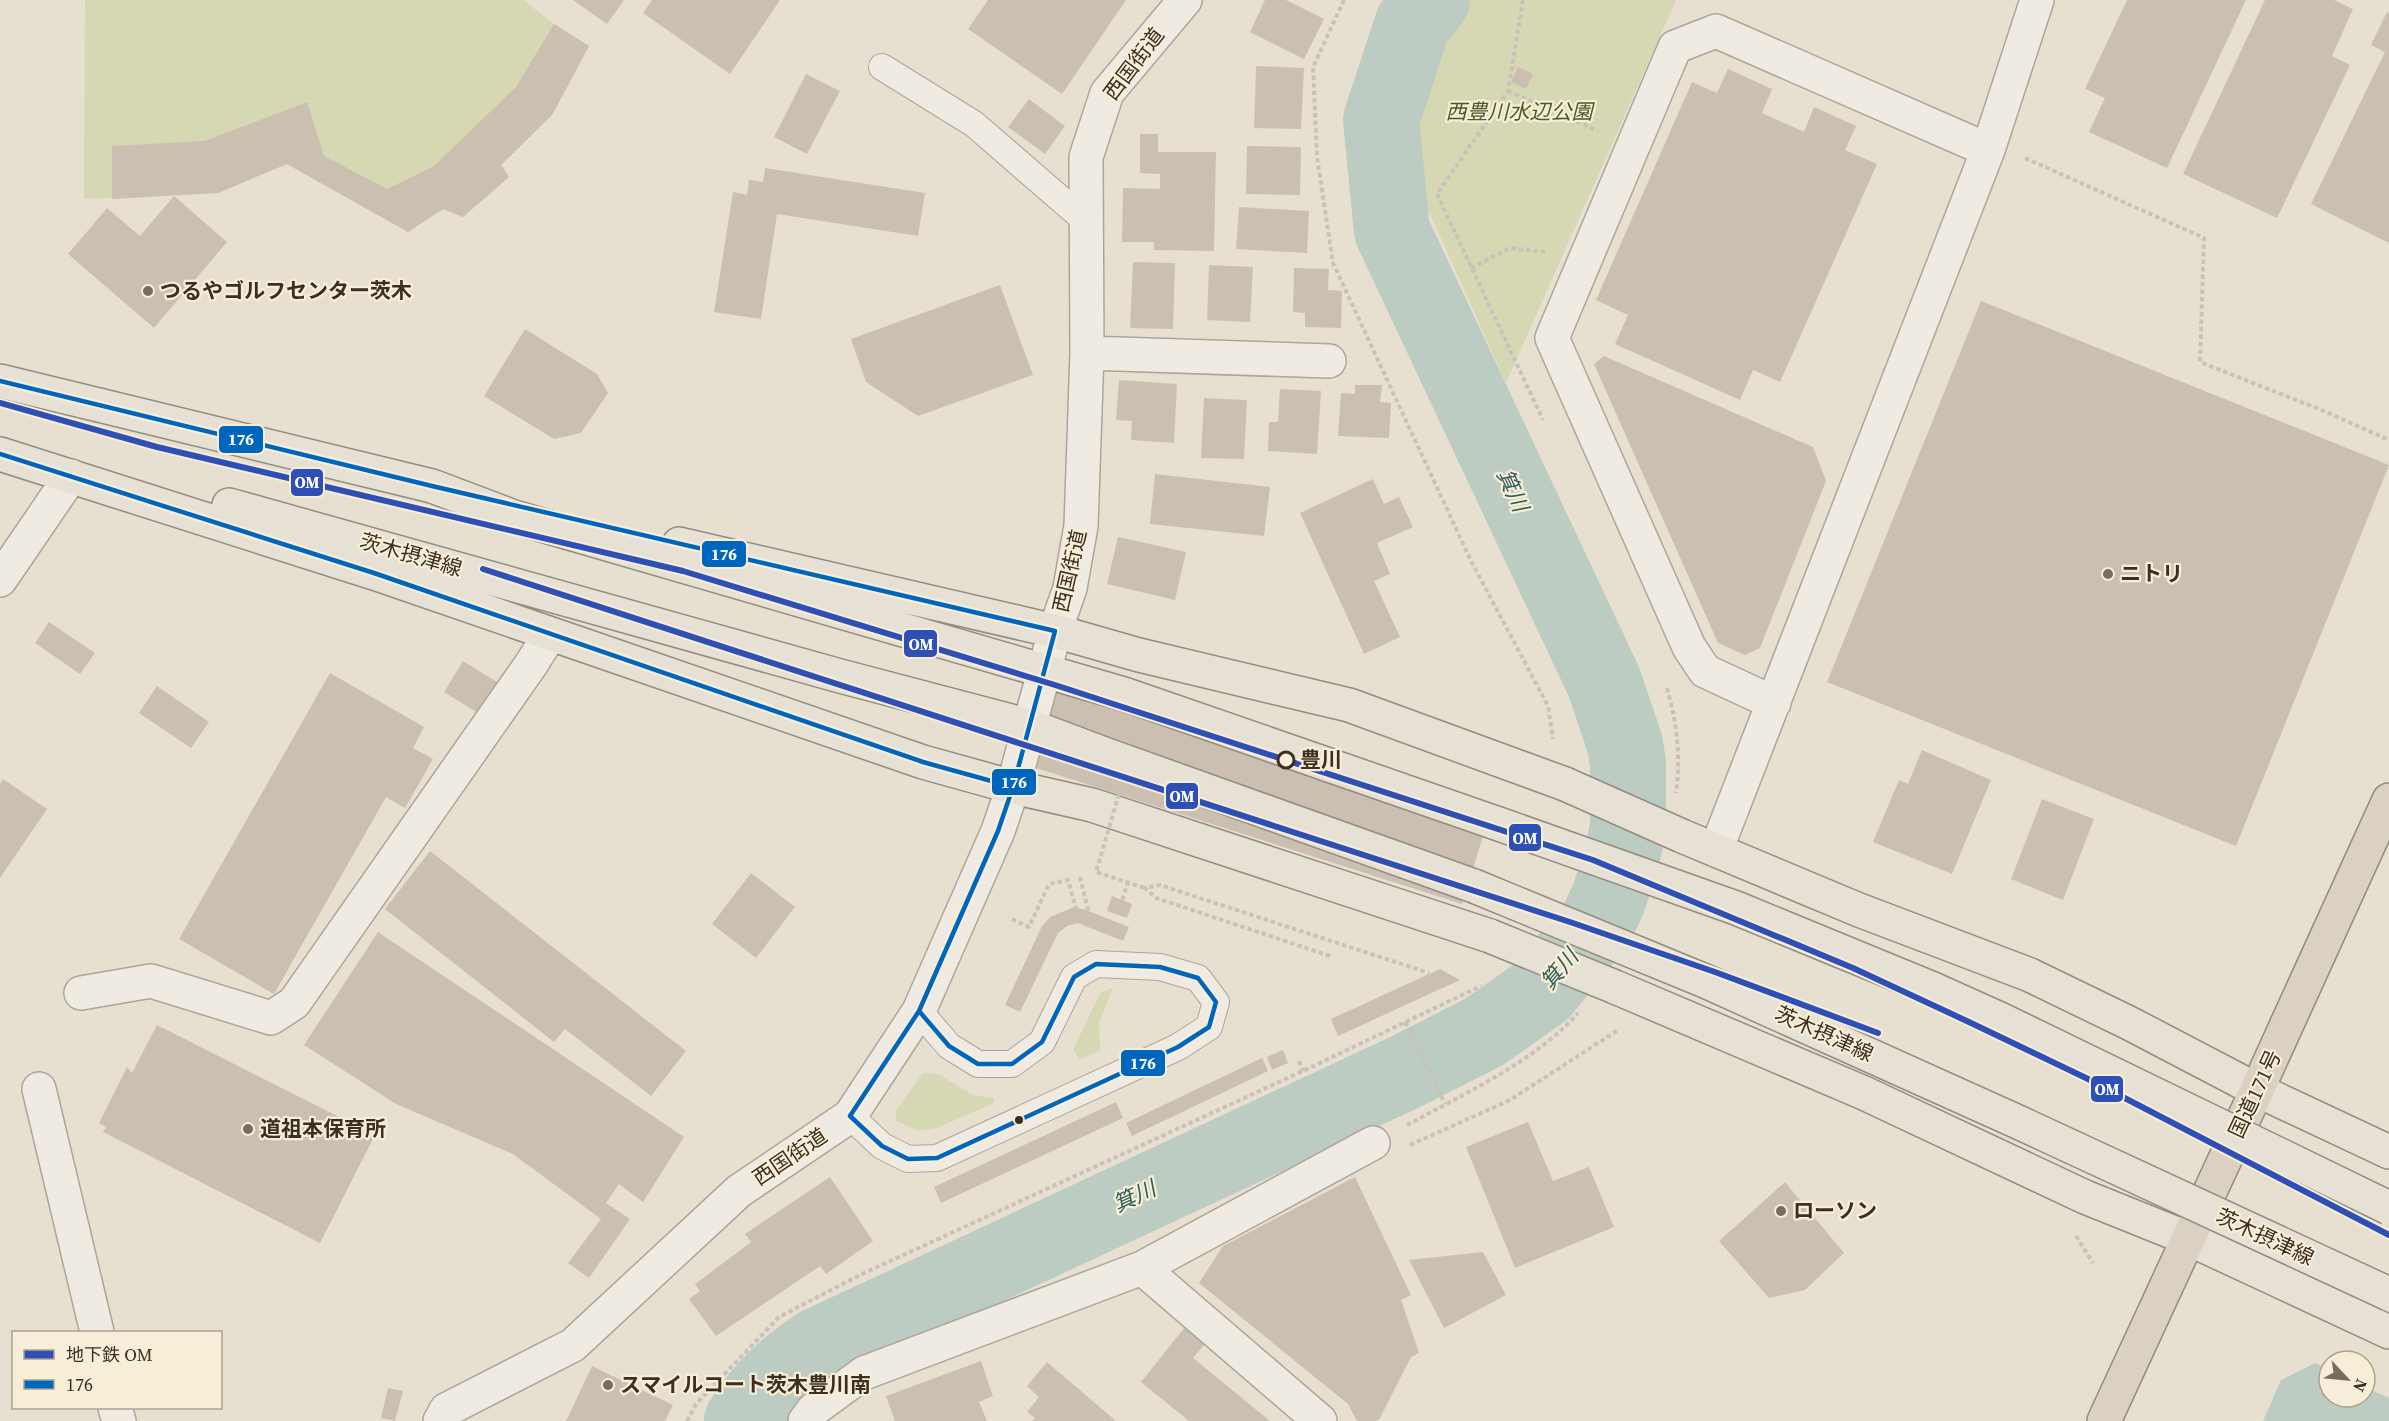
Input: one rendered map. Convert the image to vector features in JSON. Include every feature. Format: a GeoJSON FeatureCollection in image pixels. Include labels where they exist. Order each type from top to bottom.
{"type":"FeatureCollection","features":[{"type":"Feature","properties":{"kind":"highway","name":"国道171号"},"geometry":{"type":"LineString","coordinates":[[2104,1421],[2187,1238],[2258,1090],[2389,800]]}},
{"type":"Feature","properties":{"kind":"main road"},"geometry":{"type":"LineString","coordinates":[[0,381],[432,486],[1055,631],[1139,655],[1349,705],[1565,784],[1859,910],[2030,975],[2258,1090],[2389,1152]]}},
{"type":"Feature","properties":{"kind":"main road"},"geometry":{"type":"LineString","coordinates":[[0,452],[374,573],[923,762],[1013,787],[1092,805],[1490,936],[1864,1093],[2085,1197],[2187,1238],[2389,1332]]}},
{"type":"Feature","properties":{"kind":"main road","name":"茨木摂津線"},"geometry":{"type":"LineString","coordinates":[[0,452],[298,523],[817,669],[1030,726],[1474,886],[1705,981],[2018,1122],[2389,1294]]}},
{"type":"Feature","properties":{"kind":"main road"},"geometry":{"type":"LineString","coordinates":[[432,486],[514,517],[1124,694],[1736,908],[1933,989],[2013,1025],[2389,1208]]}},
{"type":"Feature","properties":{"kind":"street","name":"西国街道"},"geometry":{"type":"LineString","coordinates":[[440,1421],[446,1410],[573,1345],[739,1191],[850,1116],[919,1011],[998,831],[1013,787],[1055,631],[1070,588],[1081,526],[1087,353],[1086,158],[1107,93],[1185,0]]}},
{"type":"Feature","properties":{"kind":"street"},"geometry":{"type":"LineString","coordinates":[[1716,850],[1774,703],[2002,152],[2037,0]]}},
{"type":"Feature","properties":{"kind":"street"},"geometry":{"type":"LineString","coordinates":[[1774,703],[1705,671],[1689,647],[1552,338],[1675,47],[1716,31],[2002,152]]}},
{"type":"Feature","properties":{"kind":"street"},"geometry":{"type":"LineString","coordinates":[[1087,353],[1329,361]]}},
{"type":"Feature","properties":{"kind":"street"},"geometry":{"type":"LineString","coordinates":[[0,580],[71,476]]}},
{"type":"Feature","properties":{"kind":"street"},"geometry":{"type":"LineString","coordinates":[[81,993],[151,981],[272,1018],[294,1003],[550,634]]}},
{"type":"Feature","properties":{"kind":"street"},"geometry":{"type":"LineString","coordinates":[[39,1089],[98,1331]]}},
{"type":"Feature","properties":{"kind":"street"},"geometry":{"type":"LineString","coordinates":[[805,1421],[813,1410],[864,1373],[1142,1268],[1373,1143]]}},
{"type":"Feature","properties":{"kind":"street"},"geometry":{"type":"LineString","coordinates":[[1142,1268],[1320,1421]]}},
{"type":"Feature","properties":{"kind":"lane"},"geometry":{"type":"LineString","coordinates":[[882,67],[974,124],[1086,221]]}},
{"type":"Feature","properties":{"kind":"lane"},"geometry":{"type":"LineString","coordinates":[[850,1116],[882,1146],[908,1160],[937,1158],[1178,1047],[1209,1027],[1216,1002],[1198,978],[1160,967],[1096,963],[1074,977],[1042,1042],[1012,1064],[978,1064],[949,1046],[919,1011]]}},
{"type":"Feature","properties":{"kind":"path"},"geometry":{"type":"LineString","coordinates":[[1344,0],[1313,67],[1317,157],[1333,263],[1472,561],[1548,705],[1552,729]]}},
{"type":"Feature","properties":{"kind":"path"},"geometry":{"type":"LineString","coordinates":[[1523,0],[1508,91],[1437,194],[1547,429]]}},
{"type":"Feature","properties":{"kind":"path"},"geometry":{"type":"LineString","coordinates":[[1508,91],[1601,133]]}},
{"type":"Feature","properties":{"kind":"path"},"geometry":{"type":"LineString","coordinates":[[2002,152],[2204,238],[2200,362],[2324,411],[2389,440]]}},
{"type":"Feature","properties":{"kind":"path"},"geometry":{"type":"LineString","coordinates":[[1471,268],[1510,248],[1549,253],[1581,269]]}},
{"type":"Feature","properties":{"kind":"path"},"geometry":{"type":"LineString","coordinates":[[1667,686],[1678,736],[1679,766],[1675,801]]}},
{"type":"Feature","properties":{"kind":"path"},"geometry":{"type":"LineString","coordinates":[[1119,794],[1096,872],[1145,888],[1156,898],[1329,956]]}},
{"type":"Feature","properties":{"kind":"path"},"geometry":{"type":"LineString","coordinates":[[1080,877],[1090,918]]}},
{"type":"Feature","properties":{"kind":"path"},"geometry":{"type":"LineString","coordinates":[[1012,919],[1029,927],[1049,884],[1068,880],[1078,916]]}},
{"type":"Feature","properties":{"kind":"path"},"geometry":{"type":"LineString","coordinates":[[1120,907],[1128,882]]}},
{"type":"Feature","properties":{"kind":"path"},"geometry":{"type":"LineString","coordinates":[[1145,888],[1160,885],[1430,973]]}},
{"type":"Feature","properties":{"kind":"path"},"geometry":{"type":"LineString","coordinates":[[687,1421],[696,1404],[779,1317],[862,1274],[1303,1071],[1481,986]]}},
{"type":"Feature","properties":{"kind":"path"},"geometry":{"type":"LineString","coordinates":[[1373,1143],[1520,1061],[1546,1043],[1582,1009]]}},
{"type":"Feature","properties":{"kind":"path"},"geometry":{"type":"LineString","coordinates":[[1405,1022],[1445,1104]]}},
{"type":"Feature","properties":{"kind":"path"},"geometry":{"type":"LineString","coordinates":[[1407,1146],[1510,1100],[1623,1027]]}},
{"type":"Feature","properties":{"kind":"path"},"geometry":{"type":"LineString","coordinates":[[1299,1061],[1303,1071]]}},
{"type":"Feature","properties":{"kind":"path"},"geometry":{"type":"LineString","coordinates":[[2070,1226],[2093,1263]]}},
{"type":"Feature","properties":{"kind":"green space"},"geometry":{"type":"Polygon","coordinates":[[[85,0],[523,0],[554,24],[589,46],[552,115],[501,164],[509,177],[463,217],[443,209],[408,232],[287,164],[218,193],[84,199],[85,0]]]}},
{"type":"Feature","properties":{"kind":"green space","name":"西豊川水辺公園"},"geometry":{"type":"Polygon","coordinates":[[[1468,0],[1676,0],[1506,383],[1421,194],[1413,142],[1424,83],[1468,0]]]}},
{"type":"Feature","properties":{"kind":"green space"},"geometry":{"type":"Polygon","coordinates":[[[1113,988],[1099,1023],[1100,1050],[1080,1060],[1073,1050],[1100,993],[1113,988]]]}},
{"type":"Feature","properties":{"kind":"green space"},"geometry":{"type":"Polygon","coordinates":[[[923,1073],[938,1074],[973,1095],[994,1098],[994,1103],[937,1128],[918,1131],[897,1121],[895,1112],[923,1073]]]}},
{"type":"Feature","properties":{"kind":"shaded area"},"geometry":{"type":"Polygon","coordinates":[[[2315,1363],[2317,1364],[2317,1409],[2377,1409],[2377,1392],[2389,1398],[2389,1421],[2263,1421],[2281,1380],[2315,1363]]]}},
{"type":"Feature","properties":{"kind":"building"},"geometry":{"type":"Polygon","coordinates":[[[573,0],[624,0],[607,24],[573,0]]]}},
{"type":"Feature","properties":{"kind":"building"},"geometry":{"type":"Polygon","coordinates":[[[652,0],[780,0],[730,74],[643,13],[652,0]]]}},
{"type":"Feature","properties":{"kind":"building"},"geometry":{"type":"Polygon","coordinates":[[[988,0],[1126,0],[1062,94],[968,29],[988,0]]]}},
{"type":"Feature","properties":{"kind":"building"},"geometry":{"type":"Polygon","coordinates":[[[1265,0],[1286,0],[1324,19],[1304,59],[1250,32],[1265,0]]]}},
{"type":"Feature","properties":{"kind":"building"},"geometry":{"type":"Polygon","coordinates":[[[2127,0],[2246,0],[2167,168],[2089,132],[2105,98],[2085,89],[2127,0]]]}},
{"type":"Feature","properties":{"kind":"building"},"geometry":{"type":"Polygon","coordinates":[[[2265,0],[2334,0],[2353,9],[2332,56],[2350,65],[2277,218],[2183,174],[2265,0]]]}},
{"type":"Feature","properties":{"kind":"building"},"geometry":{"type":"Polygon","coordinates":[[[2387,12],[2389,13],[2389,243],[2311,204],[2385,52],[2371,45],[2387,12]]]}},
{"type":"Feature","properties":{"kind":"building"},"geometry":{"type":"Polygon","coordinates":[[[554,24],[589,46],[552,115],[501,165],[509,177],[463,217],[443,209],[408,232],[287,164],[218,193],[112,199],[112,146],[205,141],[307,102],[324,156],[387,189],[434,166],[516,87],[554,24]]]}},
{"type":"Feature","properties":{"kind":"building"},"geometry":{"type":"Polygon","coordinates":[[[1256,66],[1304,68],[1301,129],[1254,128],[1256,66]]]}},
{"type":"Feature","properties":{"kind":"building"},"geometry":{"type":"Polygon","coordinates":[[[1518,67],[1533,74],[1526,89],[1511,82],[1518,67]]]}},
{"type":"Feature","properties":{"kind":"building"},"geometry":{"type":"Polygon","coordinates":[[[1728,69],[1772,89],[1762,113],[1804,132],[1814,107],[1856,126],[1845,150],[1877,164],[1780,382],[1753,370],[1740,400],[1615,344],[1628,315],[1596,300],[1692,82],[1717,93],[1728,69]]]}},
{"type":"Feature","properties":{"kind":"building"},"geometry":{"type":"Polygon","coordinates":[[[806,74],[840,91],[807,154],[774,137],[806,74]]]}},
{"type":"Feature","properties":{"kind":"building"},"geometry":{"type":"Polygon","coordinates":[[[1029,99],[1065,126],[1045,154],[1008,127],[1029,99]]]}},
{"type":"Feature","properties":{"kind":"building"},"geometry":{"type":"Polygon","coordinates":[[[1140,134],[1158,134],[1158,152],[1216,152],[1214,251],[1154,250],[1154,242],[1122,242],[1123,188],[1160,189],[1160,174],[1140,173],[1140,134]]]}},
{"type":"Feature","properties":{"kind":"building"},"geometry":{"type":"Polygon","coordinates":[[[1247,146],[1301,147],[1300,195],[1246,194],[1247,146]]]}},
{"type":"Feature","properties":{"kind":"building"},"geometry":{"type":"Polygon","coordinates":[[[765,168],[925,193],[918,236],[777,214],[761,319],[714,312],[733,192],[747,195],[749,180],[763,182],[765,168]]]}},
{"type":"Feature","properties":{"kind":"building","name":"つるやゴルフセンター茨木"},"geometry":{"type":"Polygon","coordinates":[[[174,196],[227,242],[154,328],[68,254],[107,208],[140,236],[174,196]]]}},
{"type":"Feature","properties":{"kind":"building"},"geometry":{"type":"Polygon","coordinates":[[[1239,207],[1309,211],[1307,253],[1236,249],[1239,207]]]}},
{"type":"Feature","properties":{"kind":"building"},"geometry":{"type":"Polygon","coordinates":[[[1133,262],[1175,263],[1173,329],[1130,328],[1133,262]]]}},
{"type":"Feature","properties":{"kind":"building"},"geometry":{"type":"Polygon","coordinates":[[[1209,265],[1253,267],[1250,322],[1207,320],[1209,265]]]}},
{"type":"Feature","properties":{"kind":"building"},"geometry":{"type":"Polygon","coordinates":[[[1294,268],[1329,269],[1328,290],[1342,291],[1341,328],[1305,327],[1305,313],[1293,312],[1294,268]]]}},
{"type":"Feature","properties":{"kind":"building"},"geometry":{"type":"Polygon","coordinates":[[[1000,285],[1033,375],[918,416],[866,382],[851,339],[1000,285]]]}},
{"type":"Feature","properties":{"kind":"building","name":"ニトリ"},"geometry":{"type":"Polygon","coordinates":[[[1981,301],[2389,465],[2236,846],[1827,682],[1981,301]]]}},
{"type":"Feature","properties":{"kind":"building"},"geometry":{"type":"Polygon","coordinates":[[[525,329],[597,374],[608,393],[581,433],[554,439],[484,396],[525,329]]]}},
{"type":"Feature","properties":{"kind":"building"},"geometry":{"type":"Polygon","coordinates":[[[1604,356],[1813,447],[1826,481],[1760,648],[1745,655],[1718,643],[1594,364],[1604,356]]]}},
{"type":"Feature","properties":{"kind":"building"},"geometry":{"type":"Polygon","coordinates":[[[1119,380],[1177,384],[1174,443],[1131,440],[1132,421],[1116,420],[1119,380]]]}},
{"type":"Feature","properties":{"kind":"building"},"geometry":{"type":"Polygon","coordinates":[[[1355,385],[1382,385],[1380,402],[1391,403],[1389,438],[1338,436],[1341,393],[1355,394],[1355,385]]]}},
{"type":"Feature","properties":{"kind":"building"},"geometry":{"type":"Polygon","coordinates":[[[1280,389],[1321,391],[1317,454],[1268,451],[1269,422],[1278,422],[1280,389]]]}},
{"type":"Feature","properties":{"kind":"building"},"geometry":{"type":"Polygon","coordinates":[[[1204,398],[1247,400],[1244,459],[1201,458],[1204,398]]]}},
{"type":"Feature","properties":{"kind":"building"},"geometry":{"type":"Polygon","coordinates":[[[1155,474],[1270,487],[1264,536],[1150,524],[1155,474]]]}},
{"type":"Feature","properties":{"kind":"building"},"geometry":{"type":"Polygon","coordinates":[[[1373,479],[1384,504],[1399,497],[1413,527],[1377,543],[1390,574],[1374,581],[1400,637],[1364,654],[1300,513],[1373,479]]]}},
{"type":"Feature","properties":{"kind":"building"},"geometry":{"type":"Polygon","coordinates":[[[1118,537],[1186,552],[1175,600],[1107,584],[1118,537]]]}},
{"type":"Feature","properties":{"kind":"building"},"geometry":{"type":"Polygon","coordinates":[[[49,622],[95,653],[80,674],[35,643],[49,622]]]}},
{"type":"Feature","properties":{"kind":"building"},"geometry":{"type":"Polygon","coordinates":[[[463,661],[497,682],[478,713],[444,692],[463,661]]]}},
{"type":"Feature","properties":{"kind":"building"},"geometry":{"type":"Polygon","coordinates":[[[1065,668],[1493,804],[1462,904],[1033,767],[1065,668]]]}},
{"type":"Feature","properties":{"kind":"building"},"geometry":{"type":"Polygon","coordinates":[[[330,673],[424,727],[413,748],[433,759],[405,808],[386,797],[274,994],[179,939],[330,673]]]}},
{"type":"Feature","properties":{"kind":"building"},"geometry":{"type":"Polygon","coordinates":[[[157,686],[209,722],[191,748],[139,713],[157,686]]]}},
{"type":"Feature","properties":{"kind":"building"},"geometry":{"type":"Polygon","coordinates":[[[1922,750],[1991,780],[1952,874],[1873,842],[1899,780],[1908,784],[1922,750]]]}},
{"type":"Feature","properties":{"kind":"building"},"geometry":{"type":"Polygon","coordinates":[[[3,779],[47,809],[0,878],[0,784],[3,779]]]}},
{"type":"Feature","properties":{"kind":"building"},"geometry":{"type":"Polygon","coordinates":[[[2042,799],[2094,819],[2063,900],[2011,879],[2042,799]]]}},
{"type":"Feature","properties":{"kind":"building"},"geometry":{"type":"Polygon","coordinates":[[[430,851],[686,1051],[651,1096],[565,1029],[554,1042],[385,909],[430,851]]]}},
{"type":"Feature","properties":{"kind":"building"},"geometry":{"type":"Polygon","coordinates":[[[751,873],[795,907],[756,958],[712,924],[751,873]]]}},
{"type":"Feature","properties":{"kind":"building"},"geometry":{"type":"Polygon","coordinates":[[[1112,896],[1132,904],[1127,918],[1107,911],[1112,896]]]}},
{"type":"Feature","properties":{"kind":"building"},"geometry":{"type":"Polygon","coordinates":[[[1072,908],[1083,909],[1129,927],[1123,941],[1078,923],[1067,926],[1058,933],[1020,1012],[1005,1005],[1042,926],[1050,917],[1072,908]]]}},
{"type":"Feature","properties":{"kind":"building"},"geometry":{"type":"Polygon","coordinates":[[[378,932],[684,1137],[643,1202],[619,1184],[606,1203],[630,1219],[589,1278],[568,1263],[601,1219],[513,1154],[396,1104],[304,1045],[378,932]]]}},
{"type":"Feature","properties":{"kind":"building"},"geometry":{"type":"Polygon","coordinates":[[[1440,969],[1460,980],[1338,1036],[1331,1019],[1440,969]]]}},
{"type":"Feature","properties":{"kind":"building"},"geometry":{"type":"Polygon","coordinates":[[[157,1025],[375,1135],[320,1243],[103,1132],[106,1127],[99,1123],[127,1067],[132,1073],[157,1025]]]}},
{"type":"Feature","properties":{"kind":"building"},"geometry":{"type":"Polygon","coordinates":[[[1283,1050],[1288,1063],[1272,1070],[1267,1057],[1283,1050]]]}},
{"type":"Feature","properties":{"kind":"building"},"geometry":{"type":"Polygon","coordinates":[[[1262,1058],[1268,1071],[1132,1136],[1126,1123],[1262,1058]]]}},
{"type":"Feature","properties":{"kind":"building"},"geometry":{"type":"Polygon","coordinates":[[[1116,1102],[1123,1118],[941,1203],[934,1187],[1116,1102]]]}},
{"type":"Feature","properties":{"kind":"building"},"geometry":{"type":"Polygon","coordinates":[[[1528,1122],[1553,1181],[1589,1167],[1614,1227],[1515,1268],[1466,1147],[1528,1122]]]}},
{"type":"Feature","properties":{"kind":"building"},"geometry":{"type":"Polygon","coordinates":[[[830,1177],[873,1241],[826,1274],[820,1266],[716,1336],[689,1299],[700,1291],[695,1284],[751,1242],[745,1234],[830,1177]]]}},
{"type":"Feature","properties":{"kind":"building"},"geometry":{"type":"Polygon","coordinates":[[[1355,1177],[1411,1295],[1401,1300],[1419,1353],[1411,1357],[1379,1420],[1375,1421],[1357,1421],[1348,1404],[1199,1283],[1223,1246],[1355,1177]]]}},
{"type":"Feature","properties":{"kind":"building","name":"ローソン"},"geometry":{"type":"Polygon","coordinates":[[[1785,1182],[1844,1253],[1805,1290],[1769,1298],[1719,1241],[1785,1182]]]}},
{"type":"Feature","properties":{"kind":"building"},"geometry":{"type":"Polygon","coordinates":[[[1483,1252],[1506,1295],[1444,1328],[1409,1260],[1483,1252]]]}},
{"type":"Feature","properties":{"kind":"building"},"geometry":{"type":"Polygon","coordinates":[[[1185,1327],[1205,1344],[1193,1358],[1270,1421],[1189,1421],[1141,1382],[1185,1327]]]}},
{"type":"Feature","properties":{"kind":"building"},"geometry":{"type":"Polygon","coordinates":[[[981,1361],[993,1396],[979,1402],[987,1421],[895,1421],[886,1396],[981,1361]]]}},
{"type":"Feature","properties":{"kind":"building"},"geometry":{"type":"Polygon","coordinates":[[[1047,1362],[1116,1421],[1032,1421],[1035,1418],[1027,1412],[1039,1397],[1027,1386],[1047,1362]]]}},
{"type":"Feature","properties":{"kind":"building","name":"スマイルコート茨木豊川南"},"geometry":{"type":"Polygon","coordinates":[[[592,1366],[673,1405],[665,1421],[566,1421],[592,1366]]]}},
{"type":"Feature","properties":{"kind":"building"},"geometry":{"type":"Polygon","coordinates":[[[388,1388],[403,1391],[395,1421],[381,1418],[388,1388]]]}},
{"type":"Feature","properties":{"kind":"waterway","name":"箕川"},"geometry":{"type":"LineString","coordinates":[[742,1421],[775,1379],[817,1346],[1403,1073],[1484,1032],[1542,991],[1597,923],[1608,900],[1622,858],[1628,826],[1628,764],[1625,744],[1604,682],[1392,231],[1381,120],[1413,23],[1432,0]]}},
{"type":"Feature","properties":{"kind":"metro line","name":"OM"},"geometry":{"type":"LineString","coordinates":[[0,403],[157,447],[683,571],[1055,685],[1593,860],[1853,968],[1969,1022],[2086,1078],[2389,1235]]}},
{"type":"Feature","properties":{"kind":"metro line","name":"OM"},"geometry":{"type":"LineString","coordinates":[[483,569],[1570,922],[1715,972],[1878,1033]]}},
{"type":"Feature","properties":{"kind":"transit line","name":"176"},"geometry":{"type":"LineString","coordinates":[[0,381],[432,486],[1055,631],[1013,787],[998,831],[919,1011]]}},
{"type":"Feature","properties":{"kind":"transit line","name":"176"},"geometry":{"type":"LineString","coordinates":[[0,454],[374,573],[923,762],[1013,787]]}},
{"type":"Feature","properties":{"kind":"transit line","name":"176"},"geometry":{"type":"LineString","coordinates":[[1096,964],[1160,967],[1198,978],[1216,1002],[1209,1027],[1178,1047],[937,1158],[908,1159],[882,1146],[850,1116],[919,1011],[949,1046],[978,1064],[1012,1064],[1042,1042],[1074,977],[1096,964]]}},
{"type":"Feature","properties":{"kind":"place","name":"つるやゴルフセンター茨木"},"geometry":{"type":"Point","coordinates":[148,291]}},
{"type":"Feature","properties":{"kind":"place","name":"ニトリ"},"geometry":{"type":"Point","coordinates":[2108,574]}},
{"type":"Feature","properties":{"kind":"place","name":"豊川"},"geometry":{"type":"Point","coordinates":[1286,760]}},
{"type":"Feature","properties":{"kind":"place","name":"道祖本保育所"},"geometry":{"type":"Point","coordinates":[248,1129]}},
{"type":"Feature","properties":{"kind":"place","name":"ローソン"},"geometry":{"type":"Point","coordinates":[1781,1211]}},
{"type":"Feature","properties":{"kind":"place","name":"スマイルコート茨木豊川南"},"geometry":{"type":"Point","coordinates":[608,1385]}}]}
